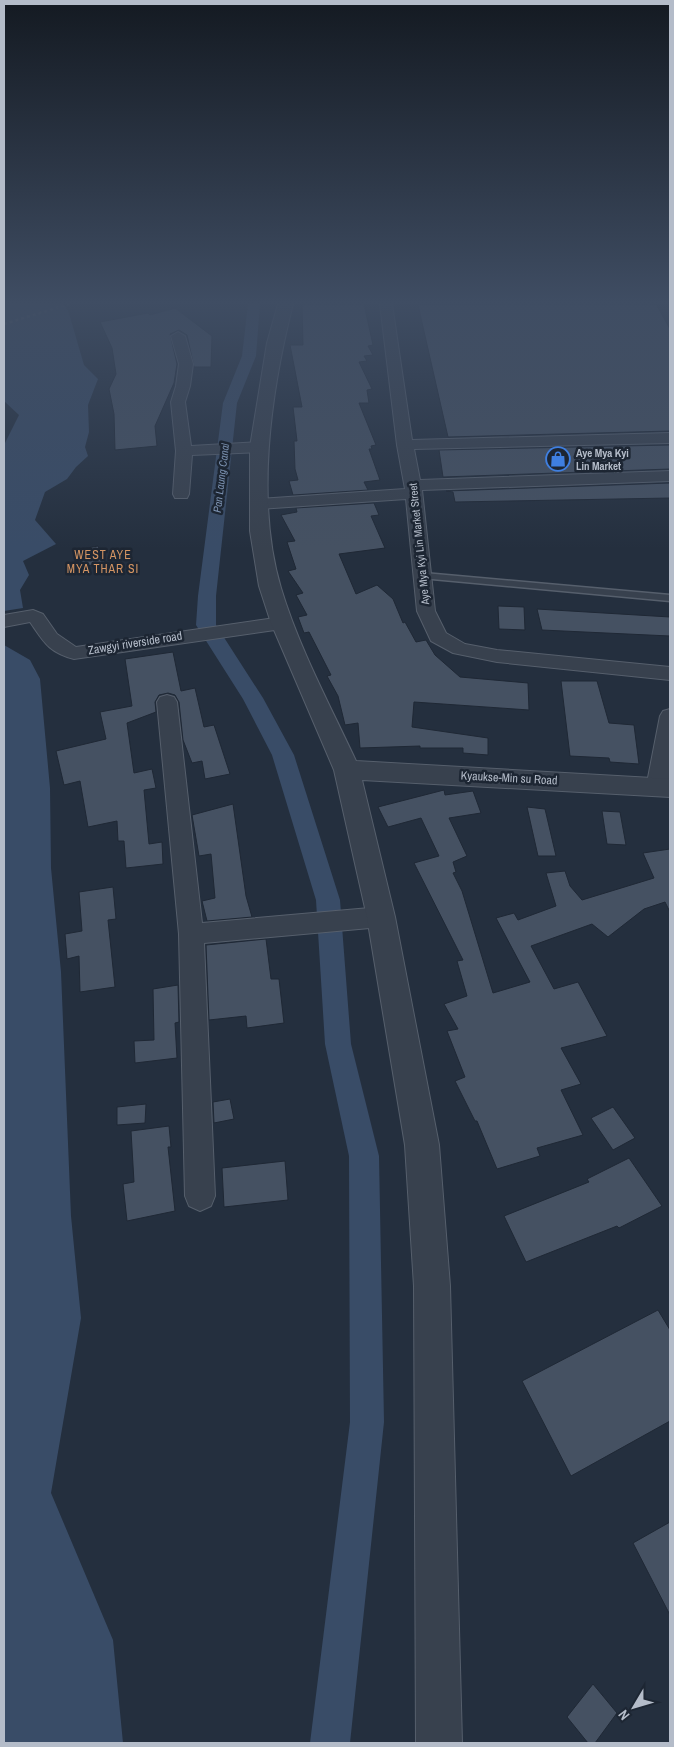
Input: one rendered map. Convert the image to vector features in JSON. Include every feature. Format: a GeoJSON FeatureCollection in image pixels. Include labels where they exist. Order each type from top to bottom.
{"type":"FeatureCollection","features":[{"type":"Feature","properties":{"kind":"street"},"geometry":{"type":"LineString","coordinates":[[181,494],[184,451],[178,402],[183,386]]}},
{"type":"Feature","properties":{"kind":"street"},"geometry":{"type":"LineString","coordinates":[[264,386],[248,447],[259,504],[260,531],[270,586],[282,623],[347,770],[381,917],[422,1145],[432,1286],[439,1743]]}},
{"type":"Feature","properties":{"kind":"street","name":"Aye Mya Kyi Lin Market Street"},"geometry":{"type":"LineString","coordinates":[[397,386],[405,444],[414,489],[426,611],[438,637],[460,649],[497,656],[670,674]]}},
{"type":"Feature","properties":{"kind":"street"},"geometry":{"type":"LineString","coordinates":[[405,444],[670,438]]}},
{"type":"Feature","properties":{"kind":"street"},"geometry":{"type":"LineString","coordinates":[[184,451],[248,447]]}},
{"type":"Feature","properties":{"kind":"street"},"geometry":{"type":"LineString","coordinates":[[259,504],[414,489],[670,476]]}},
{"type":"Feature","properties":{"kind":"street","name":"Zawgyi riverside road"},"geometry":{"type":"LineString","coordinates":[[4,621],[33,616],[40,620],[46,634],[58,647],[74,653],[180,636],[282,623]]}},
{"type":"Feature","properties":{"kind":"street"},"geometry":{"type":"LineString","coordinates":[[167,702],[191,934],[200,1196]]}},
{"type":"Feature","properties":{"kind":"street"},"geometry":{"type":"LineString","coordinates":[[664,788],[670,716]]}},
{"type":"Feature","properties":{"kind":"street","name":"Kyaukse-Min su Road"},"geometry":{"type":"LineString","coordinates":[[347,770],[664,788]]}},
{"type":"Feature","properties":{"kind":"street"},"geometry":{"type":"LineString","coordinates":[[191,934],[381,917]]}},
{"type":"Feature","properties":{"kind":"lane"},"geometry":{"type":"LineString","coordinates":[[424,576],[670,598]]}},
{"type":"Feature","properties":{"kind":"water"},"geometry":{"type":"Polygon","coordinates":[[[4,386],[95,386],[88,405],[89,432],[85,447],[88,456],[67,479],[45,492],[35,520],[56,544],[23,561],[29,575],[20,590],[23,608],[4,611],[4,445],[19,415],[4,401],[4,386]]]}},
{"type":"Feature","properties":{"kind":"water"},"geometry":{"type":"Polygon","coordinates":[[[4,645],[30,660],[40,679],[50,788],[51,868],[61,972],[71,1216],[81,1318],[51,1493],[113,1640],[123,1743],[4,1743],[4,645]]]}},
{"type":"Feature","properties":{"kind":"building"},"geometry":{"type":"Polygon","coordinates":[[[111,386],[173,386],[155,426],[157,446],[115,450],[114,414],[109,389],[111,386]]]}},
{"type":"Feature","properties":{"kind":"building"},"geometry":{"type":"Polygon","coordinates":[[[298,386],[370,386],[372,389],[367,390],[369,403],[359,403],[376,445],[371,446],[372,449],[369,449],[380,480],[364,482],[368,490],[293,495],[289,481],[298,480],[295,469],[294,441],[297,441],[293,407],[302,407],[298,386]]]}},
{"type":"Feature","properties":{"kind":"building"},"geometry":{"type":"Polygon","coordinates":[[[436,386],[670,386],[670,431],[448,437],[436,386]]]}},
{"type":"Feature","properties":{"kind":"building","name":"Aye Mya Kyi Lin Market"},"geometry":{"type":"Polygon","coordinates":[[[670,445],[670,469],[443,477],[439,450],[670,445]]]}},
{"type":"Feature","properties":{"kind":"building"},"geometry":{"type":"Polygon","coordinates":[[[670,483],[670,498],[455,502],[453,492],[446,491],[670,483]]]}},
{"type":"Feature","properties":{"kind":"building"},"geometry":{"type":"Polygon","coordinates":[[[374,503],[379,515],[371,516],[385,548],[339,554],[356,594],[377,585],[393,599],[403,623],[405,622],[416,642],[426,640],[435,655],[460,677],[528,683],[529,710],[414,702],[412,727],[488,738],[488,755],[463,753],[463,748],[420,748],[420,746],[360,748],[358,723],[345,725],[338,696],[327,676],[331,675],[309,632],[304,633],[298,617],[307,615],[296,595],[303,593],[288,571],[296,569],[287,542],[295,541],[281,515],[297,512],[296,508],[374,503]]]}},
{"type":"Feature","properties":{"kind":"building"},"geometry":{"type":"Polygon","coordinates":[[[98,546],[105,562],[83,567],[77,550],[98,546]]]}},
{"type":"Feature","properties":{"kind":"building"},"geometry":{"type":"Polygon","coordinates":[[[498,606],[524,607],[525,630],[499,629],[498,606]]]}},
{"type":"Feature","properties":{"kind":"building"},"geometry":{"type":"Polygon","coordinates":[[[537,609],[670,617],[670,636],[542,630],[537,609]]]}},
{"type":"Feature","properties":{"kind":"building"},"geometry":{"type":"Polygon","coordinates":[[[173,652],[181,691],[195,688],[204,727],[214,725],[230,774],[205,779],[202,761],[192,763],[183,740],[179,702],[175,695],[168,693],[159,695],[155,702],[156,712],[127,723],[134,773],[152,769],[156,788],[144,790],[149,844],[162,842],[163,864],[126,868],[124,841],[118,841],[117,821],[88,827],[80,781],[64,785],[56,751],[106,739],[100,712],[132,706],[125,659],[173,652]]]}},
{"type":"Feature","properties":{"kind":"building"},"geometry":{"type":"Polygon","coordinates":[[[561,681],[597,681],[609,723],[634,725],[639,764],[610,762],[609,758],[570,756],[561,681]]]}},
{"type":"Feature","properties":{"kind":"building"},"geometry":{"type":"Polygon","coordinates":[[[444,790],[445,795],[473,791],[481,813],[449,818],[467,856],[453,862],[456,872],[453,873],[462,891],[493,993],[530,982],[496,918],[514,913],[518,920],[556,906],[546,873],[565,871],[570,886],[582,900],[654,878],[643,853],[670,849],[670,912],[665,902],[644,909],[608,937],[592,924],[531,946],[554,989],[578,982],[607,1036],[561,1048],[581,1084],[561,1090],[583,1135],[537,1148],[540,1156],[497,1169],[477,1121],[475,1121],[455,1081],[465,1077],[447,1031],[458,1029],[444,1004],[467,996],[457,961],[463,960],[414,863],[439,856],[421,818],[388,827],[378,807],[444,790]]]}},
{"type":"Feature","properties":{"kind":"building"},"geometry":{"type":"Polygon","coordinates":[[[233,804],[246,896],[252,917],[207,921],[202,901],[215,898],[211,854],[199,856],[192,815],[233,804]]]}},
{"type":"Feature","properties":{"kind":"building"},"geometry":{"type":"Polygon","coordinates":[[[527,807],[545,809],[556,856],[538,856],[527,807]]]}},
{"type":"Feature","properties":{"kind":"building"},"geometry":{"type":"Polygon","coordinates":[[[602,811],[620,812],[626,845],[607,844],[602,811]]]}},
{"type":"Feature","properties":{"kind":"building"},"geometry":{"type":"Polygon","coordinates":[[[113,887],[116,919],[108,920],[115,987],[80,992],[79,956],[67,959],[65,934],[82,931],[79,892],[113,887]]]}},
{"type":"Feature","properties":{"kind":"building"},"geometry":{"type":"Polygon","coordinates":[[[266,939],[271,979],[279,979],[284,1023],[247,1028],[246,1016],[209,1020],[206,945],[266,939]]]}},
{"type":"Feature","properties":{"kind":"building"},"geometry":{"type":"Polygon","coordinates":[[[178,985],[179,1022],[175,1023],[177,1058],[135,1063],[134,1041],[154,1040],[153,989],[178,985]]]}},
{"type":"Feature","properties":{"kind":"building"},"geometry":{"type":"Polygon","coordinates":[[[230,1099],[234,1119],[214,1123],[213,1102],[230,1099]]]}},
{"type":"Feature","properties":{"kind":"building"},"geometry":{"type":"Polygon","coordinates":[[[146,1104],[145,1123],[117,1125],[117,1107],[146,1104]]]}},
{"type":"Feature","properties":{"kind":"building"},"geometry":{"type":"Polygon","coordinates":[[[613,1107],[635,1138],[613,1150],[591,1118],[613,1107]]]}},
{"type":"Feature","properties":{"kind":"building"},"geometry":{"type":"Polygon","coordinates":[[[169,1126],[171,1147],[168,1147],[175,1211],[127,1221],[123,1184],[134,1182],[131,1131],[169,1126]]]}},
{"type":"Feature","properties":{"kind":"building"},"geometry":{"type":"Polygon","coordinates":[[[629,1158],[662,1206],[619,1228],[617,1226],[526,1262],[504,1216],[589,1182],[587,1179],[629,1158]]]}},
{"type":"Feature","properties":{"kind":"building"},"geometry":{"type":"Polygon","coordinates":[[[285,1161],[288,1200],[224,1207],[222,1168],[285,1161]]]}},
{"type":"Feature","properties":{"kind":"building"},"geometry":{"type":"Polygon","coordinates":[[[658,1310],[670,1330],[670,1421],[571,1476],[522,1381],[658,1310]]]}},
{"type":"Feature","properties":{"kind":"building"},"geometry":{"type":"Polygon","coordinates":[[[670,1522],[670,1615],[633,1543],[670,1522]]]}},
{"type":"Feature","properties":{"kind":"building"},"geometry":{"type":"Polygon","coordinates":[[[593,1684],[617,1713],[595,1743],[588,1743],[567,1717],[593,1684]]]}},
{"type":"Feature","properties":{"kind":"waterway","name":"Pan Laung Canal"},"geometry":{"type":"LineString","coordinates":[[237,386],[230,403],[207,596],[206,625],[253,698],[283,755],[328,900],[338,1044],[364,1156],[367,1422],[330,1743]]}},
{"type":"Feature","properties":{"kind":"place","name":"Aye Mya Kyi Lin Market"},"geometry":{"type":"Point","coordinates":[558,459]}},
{"type":"Feature","properties":{"kind":"district","name":"WEST AYE MYA THAR SI"},"geometry":{"type":"Point","coordinates":[103,562]}}]}
